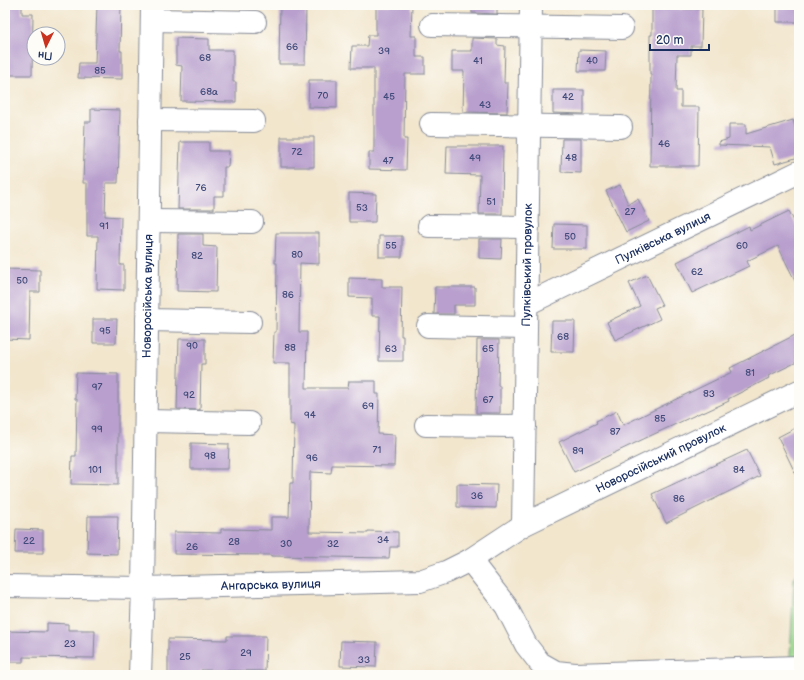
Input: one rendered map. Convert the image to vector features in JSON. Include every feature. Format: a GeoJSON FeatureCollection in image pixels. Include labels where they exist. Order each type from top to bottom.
{"type":"FeatureCollection","features":[{"type":"Feature","properties":{"kind":"street","name":"Пулківський провулок"},"geometry":{"type":"LineString","coordinates":[[523,525],[532,5]]}},
{"type":"Feature","properties":{"kind":"street"},"geometry":{"type":"LineString","coordinates":[[152,13],[255,22]]}},
{"type":"Feature","properties":{"kind":"street","name":"Новоросійська вулиця"},"geometry":{"type":"LineString","coordinates":[[140,675],[143,588],[152,13]]}},
{"type":"Feature","properties":{"kind":"street"},"geometry":{"type":"LineString","coordinates":[[432,25],[622,28]]}},
{"type":"Feature","properties":{"kind":"street"},"geometry":{"type":"LineString","coordinates":[[150,120],[254,121]]}},
{"type":"Feature","properties":{"kind":"street"},"geometry":{"type":"LineString","coordinates":[[431,124],[620,127]]}},
{"type":"Feature","properties":{"kind":"street","name":"Пулківська вулиця"},"geometry":{"type":"LineString","coordinates":[[527,304],[799,172]]}},
{"type":"Feature","properties":{"kind":"street"},"geometry":{"type":"LineString","coordinates":[[149,221],[252,222]]}},
{"type":"Feature","properties":{"kind":"street"},"geometry":{"type":"LineString","coordinates":[[429,226],[528,227]]}},
{"type":"Feature","properties":{"kind":"street"},"geometry":{"type":"LineString","coordinates":[[147,320],[250,322]]}},
{"type":"Feature","properties":{"kind":"street"},"geometry":{"type":"LineString","coordinates":[[428,326],[526,328]]}},
{"type":"Feature","properties":{"kind":"street","name":"Новоросійський провулок"},"geometry":{"type":"LineString","coordinates":[[523,525],[799,391]]}},
{"type":"Feature","properties":{"kind":"street"},"geometry":{"type":"LineString","coordinates":[[146,422],[249,423]]}},
{"type":"Feature","properties":{"kind":"street"},"geometry":{"type":"LineString","coordinates":[[426,425],[525,426]]}},
{"type":"Feature","properties":{"kind":"street","name":"Ангарська вулиця"},"geometry":{"type":"LineString","coordinates":[[5,586],[143,588],[420,581],[446,572],[470,560],[523,525]]}},
{"type":"Feature","properties":{"kind":"street"},"geometry":{"type":"LineString","coordinates":[[470,560],[506,606],[526,645],[540,663],[556,672],[575,674],[792,670]]}},
{"type":"Feature","properties":{"kind":"green space"},"geometry":{"type":"Polygon","coordinates":[[[799,570],[799,675],[789,675],[794,577],[799,570]]]}},
{"type":"Feature","properties":{"kind":"building"},"geometry":{"type":"Polygon","coordinates":[[[5,5],[22,5],[22,14],[33,14],[33,26],[26,26],[26,66],[32,66],[32,75],[5,75],[5,5]]]}},
{"type":"Feature","properties":{"kind":"building"},"geometry":{"type":"Polygon","coordinates":[[[97,5],[121,5],[120,51],[122,51],[122,79],[78,78],[79,63],[95,63],[97,5]]]}},
{"type":"Feature","properties":{"kind":"building"},"geometry":{"type":"Polygon","coordinates":[[[280,5],[306,5],[305,64],[279,64],[280,5]]]}},
{"type":"Feature","properties":{"kind":"building"},"geometry":{"type":"Polygon","coordinates":[[[376,5],[412,5],[411,36],[416,36],[416,57],[425,57],[425,74],[405,74],[404,139],[407,139],[406,170],[369,169],[369,152],[374,152],[374,68],[351,68],[352,46],[367,46],[368,35],[376,35],[376,5]]]}},
{"type":"Feature","properties":{"kind":"building"},"geometry":{"type":"Polygon","coordinates":[[[472,5],[497,5],[497,14],[472,13],[472,5]]]}},
{"type":"Feature","properties":{"kind":"building"},"geometry":{"type":"Polygon","coordinates":[[[652,5],[679,5],[679,9],[702,9],[701,46],[691,46],[691,55],[677,55],[676,91],[681,91],[681,107],[699,107],[698,166],[650,166],[650,35],[652,35],[652,5]]]}},
{"type":"Feature","properties":{"kind":"building"},"geometry":{"type":"Polygon","coordinates":[[[777,5],[799,5],[799,22],[777,22],[777,5]]]}},
{"type":"Feature","properties":{"kind":"building"},"geometry":{"type":"Polygon","coordinates":[[[176,38],[209,39],[209,50],[233,50],[233,82],[236,82],[236,102],[181,101],[182,66],[176,65],[176,38]]]}},
{"type":"Feature","properties":{"kind":"building"},"geometry":{"type":"Polygon","coordinates":[[[472,38],[497,39],[497,45],[505,46],[504,83],[508,83],[507,113],[463,112],[464,71],[452,71],[452,51],[472,51],[472,38]]]}},
{"type":"Feature","properties":{"kind":"building"},"geometry":{"type":"Polygon","coordinates":[[[579,50],[606,51],[605,71],[578,71],[579,50]]]}},
{"type":"Feature","properties":{"kind":"building"},"geometry":{"type":"Polygon","coordinates":[[[309,80],[337,80],[337,108],[308,107],[309,80]]]}},
{"type":"Feature","properties":{"kind":"building"},"geometry":{"type":"Polygon","coordinates":[[[553,90],[584,90],[584,114],[553,113],[553,90]]]}},
{"type":"Feature","properties":{"kind":"building"},"geometry":{"type":"Polygon","coordinates":[[[91,109],[120,110],[118,183],[106,183],[105,216],[121,217],[120,265],[124,265],[124,290],[97,289],[98,236],[87,236],[87,183],[83,183],[85,122],[91,122],[91,109]]]}},
{"type":"Feature","properties":{"kind":"building"},"geometry":{"type":"Polygon","coordinates":[[[793,120],[799,139],[799,157],[775,164],[770,147],[719,145],[719,142],[729,139],[729,124],[746,124],[746,134],[793,120]]]}},
{"type":"Feature","properties":{"kind":"building"},"geometry":{"type":"Polygon","coordinates":[[[281,137],[314,137],[314,167],[281,167],[281,137]]]}},
{"type":"Feature","properties":{"kind":"building"},"geometry":{"type":"Polygon","coordinates":[[[562,139],[581,139],[581,173],[561,172],[562,139]]]}},
{"type":"Feature","properties":{"kind":"building"},"geometry":{"type":"Polygon","coordinates":[[[180,142],[209,142],[209,151],[229,151],[228,167],[224,167],[224,196],[214,196],[214,209],[178,209],[180,142]]]}},
{"type":"Feature","properties":{"kind":"building"},"geometry":{"type":"Polygon","coordinates":[[[447,146],[503,146],[502,214],[479,214],[480,175],[446,174],[447,146]]]}},
{"type":"Feature","properties":{"kind":"building"},"geometry":{"type":"Polygon","coordinates":[[[620,185],[628,204],[638,199],[649,221],[626,232],[606,191],[620,185]]]}},
{"type":"Feature","properties":{"kind":"building"},"geometry":{"type":"Polygon","coordinates":[[[349,193],[376,194],[375,222],[349,222],[349,193]]]}},
{"type":"Feature","properties":{"kind":"building"},"geometry":{"type":"Polygon","coordinates":[[[789,211],[799,231],[799,289],[778,246],[747,261],[749,266],[692,293],[677,262],[749,226],[750,230],[789,211]]]}},
{"type":"Feature","properties":{"kind":"building"},"geometry":{"type":"Polygon","coordinates":[[[554,224],[587,225],[587,249],[553,249],[554,224]]]}},
{"type":"Feature","properties":{"kind":"building"},"geometry":{"type":"Polygon","coordinates":[[[276,233],[319,233],[319,264],[300,263],[299,332],[307,332],[306,388],[348,388],[349,381],[376,381],[376,394],[379,394],[378,434],[395,435],[394,466],[332,465],[331,473],[310,472],[309,532],[398,532],[398,547],[390,547],[389,558],[174,554],[174,532],[221,533],[221,529],[271,530],[271,517],[289,517],[290,483],[293,483],[294,425],[290,424],[290,363],[273,363],[274,332],[276,332],[276,233]]]}},
{"type":"Feature","properties":{"kind":"building"},"geometry":{"type":"Polygon","coordinates":[[[178,234],[203,234],[203,246],[217,247],[216,292],[177,291],[178,234]]]}},
{"type":"Feature","properties":{"kind":"building"},"geometry":{"type":"Polygon","coordinates":[[[379,236],[402,236],[402,257],[379,257],[379,236]]]}},
{"type":"Feature","properties":{"kind":"building"},"geometry":{"type":"Polygon","coordinates":[[[479,239],[502,239],[501,259],[479,258],[479,239]]]}},
{"type":"Feature","properties":{"kind":"building"},"geometry":{"type":"Polygon","coordinates":[[[5,269],[40,270],[40,292],[30,292],[29,340],[5,339],[5,269]]]}},
{"type":"Feature","properties":{"kind":"building"},"geometry":{"type":"Polygon","coordinates":[[[647,275],[662,305],[655,308],[660,319],[615,340],[607,322],[640,306],[629,283],[647,275]]]}},
{"type":"Feature","properties":{"kind":"building"},"geometry":{"type":"Polygon","coordinates":[[[349,278],[382,279],[382,287],[402,287],[401,336],[403,336],[403,361],[379,361],[380,316],[372,316],[372,298],[349,297],[349,278]]]}},
{"type":"Feature","properties":{"kind":"building"},"geometry":{"type":"Polygon","coordinates":[[[435,287],[475,287],[475,305],[454,305],[454,314],[434,314],[435,287]]]}},
{"type":"Feature","properties":{"kind":"building"},"geometry":{"type":"Polygon","coordinates":[[[93,319],[117,319],[116,343],[93,343],[93,319]]]}},
{"type":"Feature","properties":{"kind":"building"},"geometry":{"type":"Polygon","coordinates":[[[552,321],[575,321],[574,352],[551,352],[552,321]]]}},
{"type":"Feature","properties":{"kind":"building"},"geometry":{"type":"Polygon","coordinates":[[[799,333],[799,361],[768,376],[769,378],[728,399],[729,401],[703,413],[702,412],[574,472],[559,442],[617,411],[623,425],[732,372],[730,368],[799,333]]]}},
{"type":"Feature","properties":{"kind":"building"},"geometry":{"type":"Polygon","coordinates":[[[179,339],[205,339],[205,364],[201,364],[200,410],[177,409],[179,339]]]}},
{"type":"Feature","properties":{"kind":"building"},"geometry":{"type":"Polygon","coordinates":[[[477,340],[499,340],[498,386],[500,386],[500,413],[476,413],[477,340]]]}},
{"type":"Feature","properties":{"kind":"building"},"geometry":{"type":"Polygon","coordinates":[[[76,373],[118,374],[118,485],[71,484],[72,456],[76,456],[76,373]]]}},
{"type":"Feature","properties":{"kind":"building"},"geometry":{"type":"Polygon","coordinates":[[[799,426],[799,481],[778,437],[799,426]]]}},
{"type":"Feature","properties":{"kind":"building"},"geometry":{"type":"Polygon","coordinates":[[[191,443],[229,444],[228,469],[191,469],[191,443]]]}},
{"type":"Feature","properties":{"kind":"building"},"geometry":{"type":"Polygon","coordinates":[[[747,450],[760,476],[666,523],[652,494],[747,450]]]}},
{"type":"Feature","properties":{"kind":"building"},"geometry":{"type":"Polygon","coordinates":[[[457,484],[497,485],[496,508],[457,507],[457,484]]]}},
{"type":"Feature","properties":{"kind":"building"},"geometry":{"type":"Polygon","coordinates":[[[88,516],[118,516],[117,554],[87,553],[88,516]]]}},
{"type":"Feature","properties":{"kind":"building"},"geometry":{"type":"Polygon","coordinates":[[[16,529],[43,530],[43,553],[15,553],[16,529]]]}},
{"type":"Feature","properties":{"kind":"building"},"geometry":{"type":"Polygon","coordinates":[[[47,623],[68,624],[68,630],[95,630],[94,658],[23,657],[23,662],[5,662],[5,631],[47,632],[47,623]]]}},
{"type":"Feature","properties":{"kind":"building"},"geometry":{"type":"Polygon","coordinates":[[[227,636],[266,636],[265,671],[201,670],[201,675],[168,675],[168,639],[227,640],[227,636]]]}},
{"type":"Feature","properties":{"kind":"building"},"geometry":{"type":"Polygon","coordinates":[[[341,641],[377,642],[376,667],[340,666],[341,641]]]}}]}
